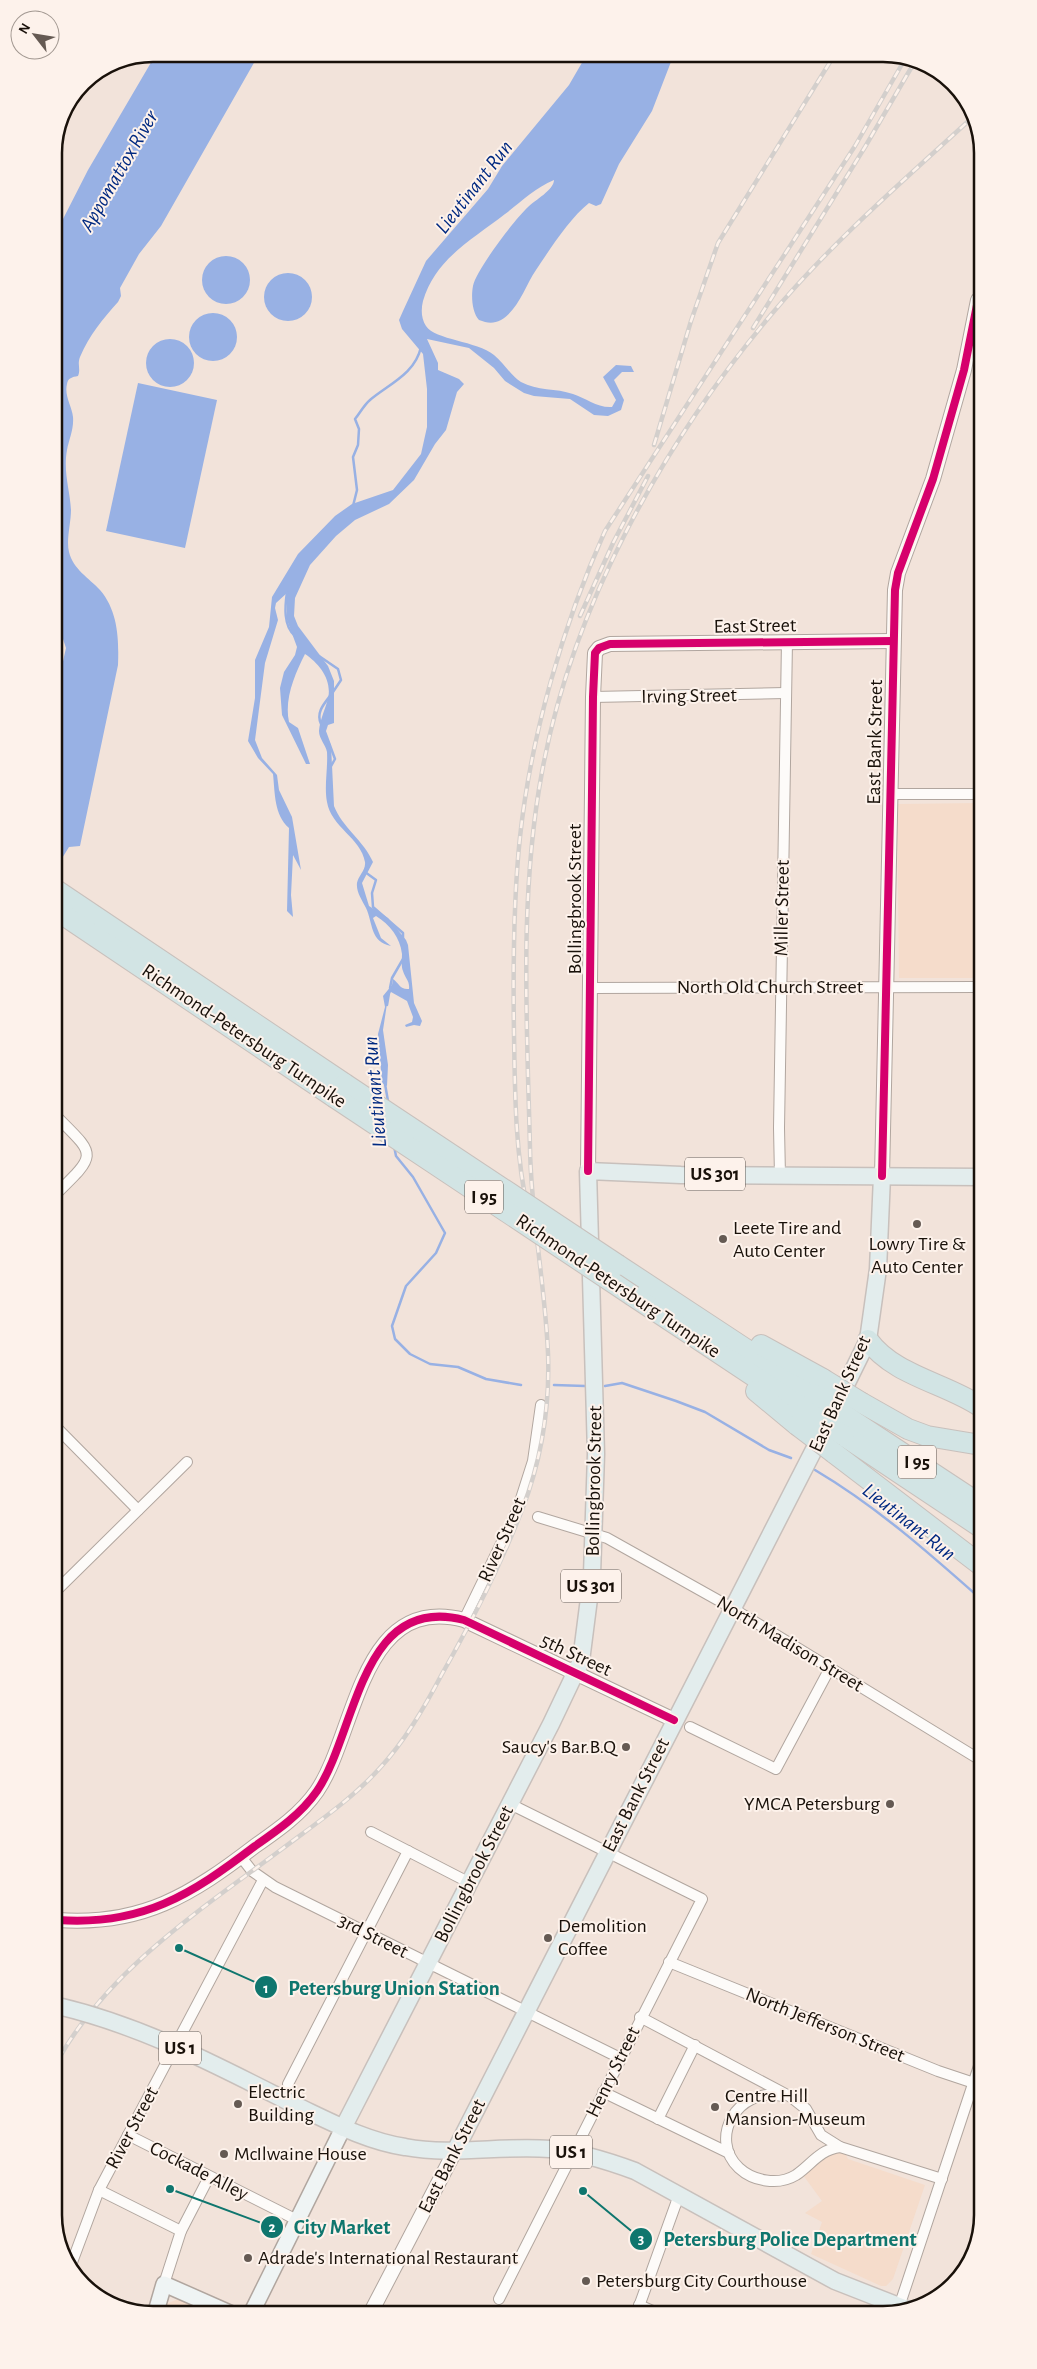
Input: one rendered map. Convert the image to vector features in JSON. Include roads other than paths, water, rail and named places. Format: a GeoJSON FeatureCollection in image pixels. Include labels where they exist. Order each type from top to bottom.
{"type":"FeatureCollection","features":[{"type":"Feature","properties":{"kind":"highway","name":"Richmond-Petersburg Turnpike"},"geometry":{"type":"LineString","coordinates":[[63,894],[340,1090],[810,1402]]}},
{"type":"Feature","properties":{"kind":"highway","name":"Richmond-Petersburg Turnpike"},"geometry":{"type":"LineString","coordinates":[[63,915],[618,1265],[638,1289],[681,1328],[810,1402],[852,1419],[974,1500]]}},
{"type":"Feature","properties":{"kind":"highway"},"geometry":{"type":"LineString","coordinates":[[868,1340],[885,1359],[960,1394],[974,1403]]}},
{"type":"Feature","properties":{"kind":"highway"},"geometry":{"type":"LineString","coordinates":[[810,1402],[834,1453],[974,1560]]}},
{"type":"Feature","properties":{"kind":"highway","name":"Richmond-Petersburg Turnpike"},"geometry":{"type":"LineString","coordinates":[[852,1419],[974,1521]]}},
{"type":"Feature","properties":{"kind":"highway"},"geometry":{"type":"LineString","coordinates":[[852,1419],[908,1429],[927,1436],[974,1444]]}},
{"type":"Feature","properties":{"kind":"highway"},"geometry":{"type":"LineString","coordinates":[[930,1526],[974,1553]]}},
{"type":"Feature","properties":{"kind":"main road","name":"US 301"},"geometry":{"type":"LineString","coordinates":[[588,1171],[780,1176],[974,1177]]}},
{"type":"Feature","properties":{"kind":"main road","name":"Bollingbrook Street"},"geometry":{"type":"LineString","coordinates":[[255,2306],[343,2128],[470,1883],[581,1661],[592,1575],[596,1454],[588,1171]]}},
{"type":"Feature","properties":{"kind":"main road","name":"East Bank Street"},"geometry":{"type":"LineString","coordinates":[[454,2151],[527,2012],[674,1720],[796,1489],[868,1340],[878,1269],[882,1176]]}},
{"type":"Feature","properties":{"kind":"main road","name":"US 1"},"geometry":{"type":"LineString","coordinates":[[62,2007],[130,2027],[170,2042],[295,2105],[343,2128],[374,2140],[405,2148],[454,2151],[549,2149],[607,2160],[635,2171],[835,2281],[895,2306]]}},
{"type":"Feature","properties":{"kind":"main road"},"geometry":{"type":"LineString","coordinates":[[158,2306],[164,2284],[214,2306]]}},
{"type":"Feature","properties":{"kind":"street","name":"East Bank Street"},"geometry":{"type":"LineString","coordinates":[[882,1176],[895,590],[898,573],[933,479],[974,328]]}},
{"type":"Feature","properties":{"kind":"street","name":"Miller Street"},"geometry":{"type":"LineString","coordinates":[[780,1176],[787,641]]}},
{"type":"Feature","properties":{"kind":"street","name":"East Street"},"geometry":{"type":"LineString","coordinates":[[617,644],[893,641]]}},
{"type":"Feature","properties":{"kind":"street","name":"Bollingbrook Street"},"geometry":{"type":"LineString","coordinates":[[588,1171],[595,653],[604,645],[617,644]]}},
{"type":"Feature","properties":{"kind":"street","name":"Irving Street"},"geometry":{"type":"LineString","coordinates":[[593,697],[785,693]]}},
{"type":"Feature","properties":{"kind":"street"},"geometry":{"type":"LineString","coordinates":[[890,794],[974,794]]}},
{"type":"Feature","properties":{"kind":"street","name":"North Old Church Street"},"geometry":{"type":"LineString","coordinates":[[591,988],[974,987]]}},
{"type":"Feature","properties":{"kind":"street"},"geometry":{"type":"LineString","coordinates":[[62,1188],[86,1164],[88,1153],[85,1144],[63,1122]]}},
{"type":"Feature","properties":{"kind":"street","name":"River Street"},"geometry":{"type":"LineString","coordinates":[[464,1620],[494,1562],[523,1496],[533,1461],[541,1405]]}},
{"type":"Feature","properties":{"kind":"street"},"geometry":{"type":"LineString","coordinates":[[62,1433],[138,1510]]}},
{"type":"Feature","properties":{"kind":"street"},"geometry":{"type":"LineString","coordinates":[[62,1585],[187,1462]]}},
{"type":"Feature","properties":{"kind":"street","name":"North Madison Street"},"geometry":{"type":"LineString","coordinates":[[538,1517],[594,1533],[732,1608],[974,1756]]}},
{"type":"Feature","properties":{"kind":"street"},"geometry":{"type":"LineString","coordinates":[[62,1920],[94,1921],[148,1910],[186,1895],[287,1823],[310,1801],[326,1775],[356,1697],[375,1657],[392,1635],[413,1622],[441,1616],[464,1620]]}},
{"type":"Feature","properties":{"kind":"street","name":"5th Street"},"geometry":{"type":"LineString","coordinates":[[464,1620],[674,1720]]}},
{"type":"Feature","properties":{"kind":"street"},"geometry":{"type":"LineString","coordinates":[[690,1727],[776,1769],[830,1668]]}},
{"type":"Feature","properties":{"kind":"street"},"geometry":{"type":"LineString","coordinates":[[510,1804],[607,1853]]}},
{"type":"Feature","properties":{"kind":"street"},"geometry":{"type":"LineString","coordinates":[[372,1832],[470,1883]]}},
{"type":"Feature","properties":{"kind":"street"},"geometry":{"type":"LineString","coordinates":[[288,2084],[408,1851]]}},
{"type":"Feature","properties":{"kind":"street","name":"Henry Street"},"geometry":{"type":"LineString","coordinates":[[499,2298],[702,1898],[607,1853]]}},
{"type":"Feature","properties":{"kind":"street","name":"3rd Street"},"geometry":{"type":"LineString","coordinates":[[241,1857],[252,1871],[263,1880],[428,1964],[620,2058]]}},
{"type":"Feature","properties":{"kind":"street","name":"River Street"},"geometry":{"type":"LineString","coordinates":[[73,2258],[99,2190],[263,1880]]}},
{"type":"Feature","properties":{"kind":"street","name":"North Jefferson Street"},"geometry":{"type":"LineString","coordinates":[[669,1962],[974,2082]]}},
{"type":"Feature","properties":{"kind":"street"},"geometry":{"type":"LineString","coordinates":[[640,2017],[790,2097],[806,2109],[821,2135],[840,2147],[942,2179]]}},
{"type":"Feature","properties":{"kind":"street"},"geometry":{"type":"LineString","coordinates":[[658,2118],[695,2045]]}},
{"type":"Feature","properties":{"kind":"street"},"geometry":{"type":"LineString","coordinates":[[603,2092],[729,2153]]}},
{"type":"Feature","properties":{"kind":"street"},"geometry":{"type":"LineString","coordinates":[[790,2097],[770,2093],[760,2094],[743,2103],[733,2115],[727,2139],[729,2153],[739,2168],[756,2179],[776,2181],[796,2175],[819,2154],[829,2148],[840,2147]]}},
{"type":"Feature","properties":{"kind":"street"},"geometry":{"type":"LineString","coordinates":[[904,2304],[942,2179],[974,2095]]}},
{"type":"Feature","properties":{"kind":"street","name":"Cockade Alley"},"geometry":{"type":"LineString","coordinates":[[128,2135],[298,2220]]}},
{"type":"Feature","properties":{"kind":"street","name":"East Bank Street"},"geometry":{"type":"LineString","coordinates":[[374,2306],[454,2151]]}},
{"type":"Feature","properties":{"kind":"street"},"geometry":{"type":"LineString","coordinates":[[164,2284],[181,2231],[209,2177]]}},
{"type":"Feature","properties":{"kind":"street"},"geometry":{"type":"LineString","coordinates":[[99,2190],[181,2231]]}},
{"type":"Feature","properties":{"kind":"street"},"geometry":{"type":"LineString","coordinates":[[639,2306],[679,2195]]}},
{"type":"Feature","properties":{"kind":"water","name":"Appomattox River"},"geometry":{"type":"Polygon","coordinates":[[[151,62],[254,62],[161,226],[139,254],[120,288],[121,296],[118,302],[92,334],[79,360],[78,376],[68,380],[66,388],[73,421],[66,458],[71,510],[69,552],[74,563],[100,590],[111,607],[116,626],[118,665],[80,846],[69,847],[63,857],[63,662],[66,648],[63,638],[63,219],[88,170],[151,62]]]}},
{"type":"Feature","properties":{"kind":"water"},"geometry":{"type":"Polygon","coordinates":[[[582,63],[671,63],[652,111],[619,164],[601,204],[596,206],[589,203],[575,217],[536,270],[513,310],[501,320],[495,322],[479,320],[473,308],[473,286],[488,257],[506,233],[528,207],[548,191],[554,180],[528,196],[456,251],[436,273],[423,301],[422,314],[424,323],[431,331],[487,350],[498,358],[521,382],[533,387],[573,394],[601,406],[612,407],[616,400],[603,377],[616,365],[631,366],[634,372],[622,372],[614,380],[624,400],[621,410],[608,416],[594,415],[570,399],[534,396],[524,393],[505,381],[494,368],[469,348],[427,339],[438,363],[438,370],[459,379],[464,384],[457,392],[446,430],[435,444],[414,480],[389,504],[355,520],[336,536],[310,565],[295,598],[294,616],[298,626],[328,666],[334,681],[334,723],[328,725],[325,734],[331,745],[334,806],[342,821],[364,847],[373,862],[362,883],[369,906],[388,918],[408,945],[414,1003],[422,1021],[420,1026],[406,1027],[405,1025],[412,1022],[413,1017],[407,1001],[391,992],[388,997],[383,1030],[388,1065],[387,1086],[382,1083],[378,1034],[385,1007],[383,996],[392,985],[393,979],[404,988],[409,989],[409,984],[402,969],[402,954],[397,937],[386,923],[376,916],[373,918],[381,938],[391,946],[379,940],[373,931],[357,886],[365,862],[358,846],[334,819],[327,802],[327,752],[319,731],[329,695],[329,687],[320,668],[305,654],[291,687],[288,713],[289,722],[298,728],[310,764],[306,764],[282,715],[280,688],[284,672],[295,655],[297,647],[287,620],[287,593],[276,603],[275,608],[278,620],[265,663],[255,740],[262,758],[277,775],[279,790],[292,817],[301,870],[293,855],[291,895],[293,917],[287,911],[289,828],[280,817],[275,796],[273,774],[258,758],[248,741],[255,698],[255,660],[269,627],[272,597],[298,554],[335,516],[352,504],[393,490],[421,454],[427,427],[427,389],[423,354],[402,329],[399,320],[426,261],[488,189],[502,166],[569,85],[582,63]]]}},
{"type":"Feature","properties":{"kind":"water"},"geometry":{"type":"Polygon","coordinates":[[[221,256],[231,256],[243,263],[250,275],[250,285],[243,297],[231,304],[221,304],[213,300],[206,293],[202,285],[202,275],[206,267],[213,260],[221,256]]]}},
{"type":"Feature","properties":{"kind":"water"},"geometry":{"type":"Polygon","coordinates":[[[288,273],[297,275],[305,280],[310,288],[312,297],[310,306],[305,314],[297,319],[288,321],[279,319],[271,314],[266,306],[264,297],[266,288],[271,280],[279,275],[288,273]]]}},
{"type":"Feature","properties":{"kind":"water"},"geometry":{"type":"Polygon","coordinates":[[[213,313],[222,315],[230,320],[235,328],[237,337],[235,346],[230,354],[222,359],[213,361],[204,359],[196,354],[191,346],[189,337],[191,328],[196,320],[204,315],[213,313]]]}},
{"type":"Feature","properties":{"kind":"water"},"geometry":{"type":"Polygon","coordinates":[[[170,339],[179,341],[187,346],[192,354],[194,363],[192,372],[187,380],[179,385],[170,387],[161,385],[153,380],[148,372],[146,363],[148,354],[153,346],[161,341],[170,339]]]}},
{"type":"Feature","properties":{"kind":"water"},"geometry":{"type":"Polygon","coordinates":[[[138,383],[217,400],[185,548],[106,531],[138,383]]]}},
{"type":"Feature","properties":{"kind":"waterway","name":"Lieutinant Run"},"geometry":{"type":"LineString","coordinates":[[353,506],[357,490],[353,457],[358,445],[359,429],[355,419],[370,400],[407,371],[418,356],[421,347]]}},
{"type":"Feature","properties":{"kind":"waterway","name":"Lieutinant Run"},"geometry":{"type":"LineString","coordinates":[[287,592],[285,609],[288,627],[295,636]]}},
{"type":"Feature","properties":{"kind":"waterway","name":"Lieutinant Run"},"geometry":{"type":"LineString","coordinates":[[319,656],[338,669],[341,680],[333,692]]}},
{"type":"Feature","properties":{"kind":"waterway","name":"Lieutinant Run"},"geometry":{"type":"LineString","coordinates":[[321,724],[319,716],[330,696]]}},
{"type":"Feature","properties":{"kind":"waterway","name":"Lieutinant Run"},"geometry":{"type":"LineString","coordinates":[[325,732],[335,759],[330,768]]}},
{"type":"Feature","properties":{"kind":"waterway","name":"Lieutinant Run"},"geometry":{"type":"LineString","coordinates":[[365,872],[376,880],[372,893],[373,907],[403,933],[403,939]]}},
{"type":"Feature","properties":{"kind":"waterway","name":"Lieutinant Run"},"geometry":{"type":"LineString","coordinates":[[390,988],[392,978],[403,959]]}},
{"type":"Feature","properties":{"kind":"waterway","name":"Lieutinant Run"},"geometry":{"type":"LineString","coordinates":[[387,1005],[389,993]]}},
{"type":"Feature","properties":{"kind":"waterway","name":"Lieutinant Run"},"geometry":{"type":"LineString","coordinates":[[385,1084],[388,1101]]}},
{"type":"Feature","properties":{"kind":"waterway","name":"Lieutinant Run"},"geometry":{"type":"LineString","coordinates":[[394,1146],[396,1156],[413,1177],[445,1233],[436,1253],[406,1286],[392,1326],[395,1339],[410,1354],[430,1364],[458,1367],[486,1379],[521,1385]]}},
{"type":"Feature","properties":{"kind":"waterway","name":"Lieutinant Run"},"geometry":{"type":"LineString","coordinates":[[605,1386],[622,1383],[705,1412],[769,1450],[791,1458]]}},
{"type":"Feature","properties":{"kind":"waterway","name":"Lieutinant Run"},"geometry":{"type":"LineString","coordinates":[[554,1385],[585,1386]]}},
{"type":"Feature","properties":{"kind":"waterway","name":"Lieutinant Run"},"geometry":{"type":"LineString","coordinates":[[815,1470],[881,1515],[974,1593]]}},
{"type":"Feature","properties":{"kind":"railway"},"geometry":{"type":"LineString","coordinates":[[654,445],[691,321],[718,243],[829,63]]}},
{"type":"Feature","properties":{"kind":"railway"},"geometry":{"type":"LineString","coordinates":[[528,1211],[520,1167],[515,1101],[514,936],[516,886],[520,837],[532,759],[551,681],[563,642],[605,531],[855,146],[902,65]]}},
{"type":"Feature","properties":{"kind":"railway"},"geometry":{"type":"LineString","coordinates":[[753,328],[865,147],[912,67]]}},
{"type":"Feature","properties":{"kind":"railway"},"geometry":{"type":"LineString","coordinates":[[62,2053],[80,2026],[104,1996],[131,1968],[189,1918],[357,1791],[379,1769],[406,1736],[421,1712],[495,1573],[529,1491],[539,1453],[546,1413],[548,1353],[531,1174],[526,1007],[527,912],[535,818],[542,772],[556,710],[575,649],[599,589],[627,530],[693,418],[731,365],[793,289],[818,263],[969,121]]}},
{"type":"Feature","properties":{"kind":"railway"},"geometry":{"type":"LineString","coordinates":[[580,616],[613,543],[648,476]]}},
{"type":"Feature","properties":{"kind":"place","name":"Lowry Tire & Auto Center"},"geometry":{"type":"Point","coordinates":[917,1224]}},
{"type":"Feature","properties":{"kind":"place","name":"Leete Tire and Auto Center"},"geometry":{"type":"Point","coordinates":[723,1239]}},
{"type":"Feature","properties":{"kind":"place","name":"Saucy's Bar.B.Q"},"geometry":{"type":"Point","coordinates":[626,1747]}},
{"type":"Feature","properties":{"kind":"place","name":"YMCA Petersburg"},"geometry":{"type":"Point","coordinates":[890,1804]}},
{"type":"Feature","properties":{"kind":"place","name":"Demolition Coffee"},"geometry":{"type":"Point","coordinates":[548,1938]}},
{"type":"Feature","properties":{"kind":"place","name":"Petersburg Union Station"},"geometry":{"type":"Point","coordinates":[179,1948]}},
{"type":"Feature","properties":{"kind":"place","name":"Electric Building"},"geometry":{"type":"Point","coordinates":[238,2104]}},
{"type":"Feature","properties":{"kind":"place","name":"Centre Hill Mansion-Museum"},"geometry":{"type":"Point","coordinates":[715,2107]}},
{"type":"Feature","properties":{"kind":"place","name":"McIlwaine House"},"geometry":{"type":"Point","coordinates":[224,2154]}},
{"type":"Feature","properties":{"kind":"place","name":"City Market"},"geometry":{"type":"Point","coordinates":[170,2189]}},
{"type":"Feature","properties":{"kind":"place","name":"Petersburg Police Department"},"geometry":{"type":"Point","coordinates":[583,2191]}},
{"type":"Feature","properties":{"kind":"place","name":"Adrade's International Restaurant"},"geometry":{"type":"Point","coordinates":[248,2258]}},
{"type":"Feature","properties":{"kind":"place","name":"Petersburg City Courthouse"},"geometry":{"type":"Point","coordinates":[586,2281]}}]}
